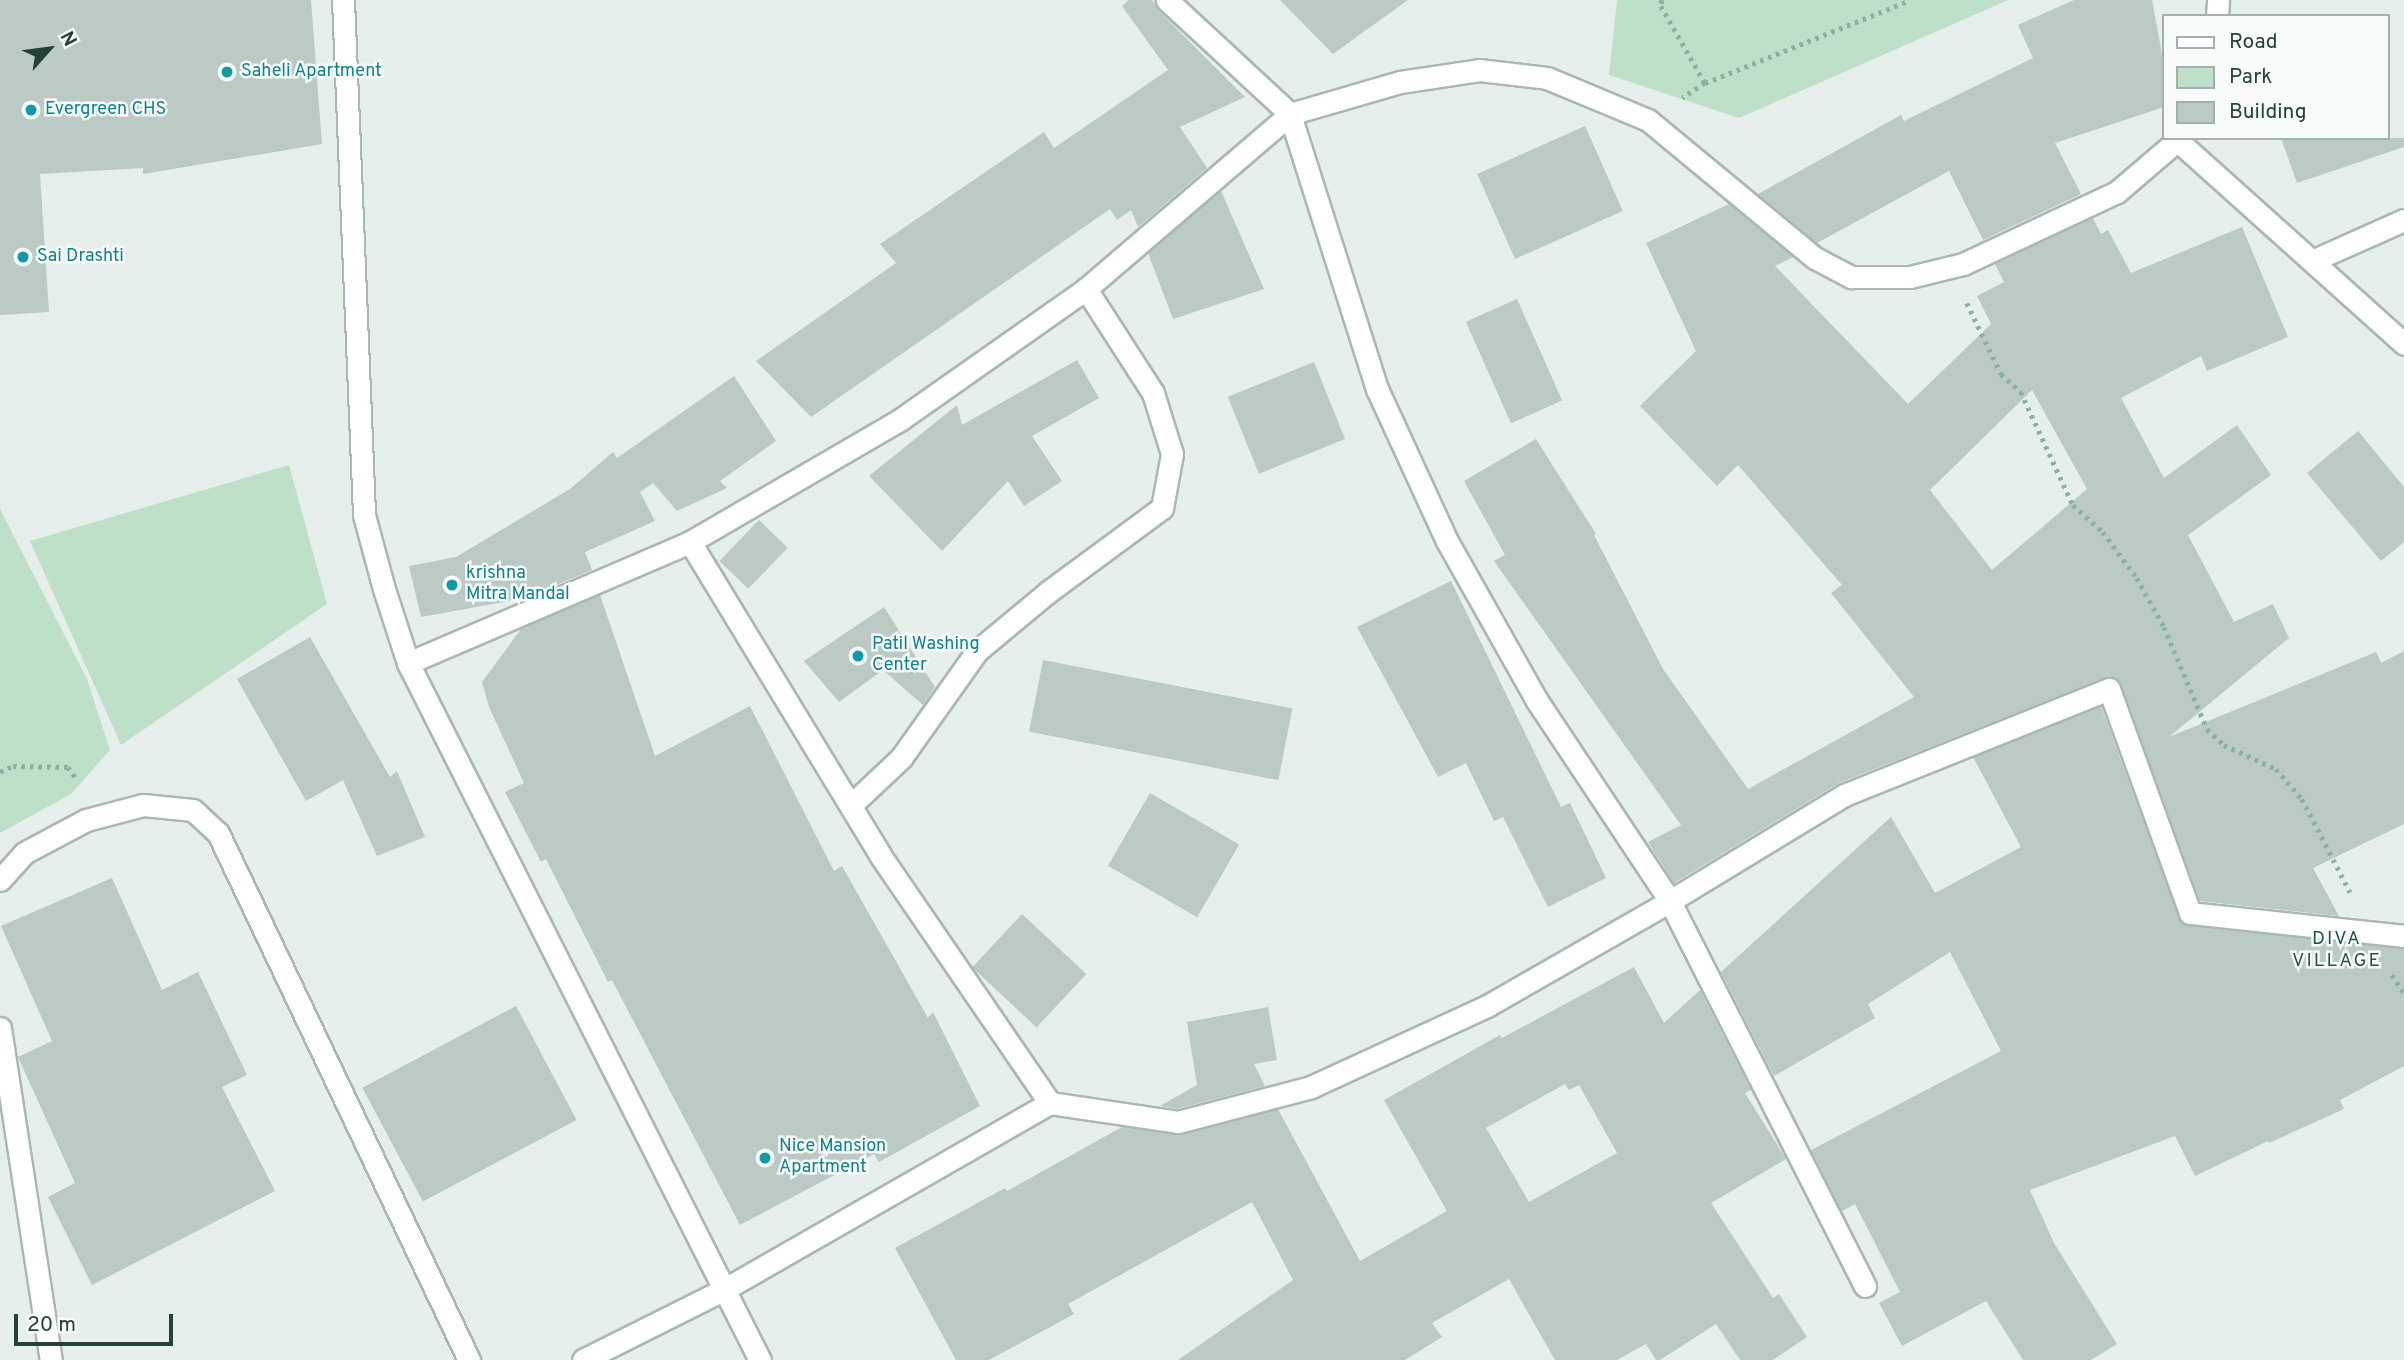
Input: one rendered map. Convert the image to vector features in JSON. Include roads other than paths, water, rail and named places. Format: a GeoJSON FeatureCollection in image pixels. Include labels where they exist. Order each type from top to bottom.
{"type":"FeatureCollection","features":[{"type":"Feature","properties":{"kind":"street"},"geometry":{"type":"LineString","coordinates":[[343,0],[364,515],[408,663],[760,1360]]}},
{"type":"Feature","properties":{"kind":"street"},"geometry":{"type":"LineString","coordinates":[[1167,0],[1290,114],[1377,389],[1447,541],[1536,699],[1670,901],[1865,1286]]}},
{"type":"Feature","properties":{"kind":"street"},"geometry":{"type":"LineString","coordinates":[[408,663],[690,542],[901,419],[1086,289],[1290,114],[1400,82],[1479,70],[1547,78],[1648,120],[1815,258],[1851,278],[1910,277],[1949,268],[2118,192],[2179,140],[2404,344]]}},
{"type":"Feature","properties":{"kind":"street"},"geometry":{"type":"LineString","coordinates":[[2314,260],[2404,220]]}},
{"type":"Feature","properties":{"kind":"street"},"geometry":{"type":"LineString","coordinates":[[851,805],[901,758],[976,651],[1048,592],[1162,508],[1172,454],[1153,393],[1086,289]]}},
{"type":"Feature","properties":{"kind":"street"},"geometry":{"type":"LineString","coordinates":[[690,542],[880,855],[1050,1103]]}},
{"type":"Feature","properties":{"kind":"street"},"geometry":{"type":"LineString","coordinates":[[583,1360],[725,1289],[1050,1103],[1178,1122],[1311,1087],[1487,1006],[1670,901],[1844,794],[2109,689],[2190,913],[2404,936]]}},
{"type":"Feature","properties":{"kind":"street"},"geometry":{"type":"LineString","coordinates":[[0,880],[23,853],[86,820],[143,805],[193,810],[218,832],[469,1360]]}},
{"type":"Feature","properties":{"kind":"street"},"geometry":{"type":"LineString","coordinates":[[0,1028],[51,1360]]}},
{"type":"Feature","properties":{"kind":"place","name":"Saheli Apartment"},"geometry":{"type":"Point","coordinates":[227,72]}},
{"type":"Feature","properties":{"kind":"place","name":"Evergreen CHS"},"geometry":{"type":"Point","coordinates":[31,110]}},
{"type":"Feature","properties":{"kind":"place","name":"Sai Drashti"},"geometry":{"type":"Point","coordinates":[23,257]}},
{"type":"Feature","properties":{"kind":"place","name":"krishna Mitra Mandal"},"geometry":{"type":"Point","coordinates":[452,585]}},
{"type":"Feature","properties":{"kind":"place","name":"Patil Washing Center"},"geometry":{"type":"Point","coordinates":[858,656]}},
{"type":"Feature","properties":{"kind":"place","name":"Nice Mansion Apartment"},"geometry":{"type":"Point","coordinates":[765,1158]}},
{"type":"Feature","properties":{"kind":"district","name":"DIVA VILLAGE"},"geometry":{"type":"Point","coordinates":[2337,951]}}]}
